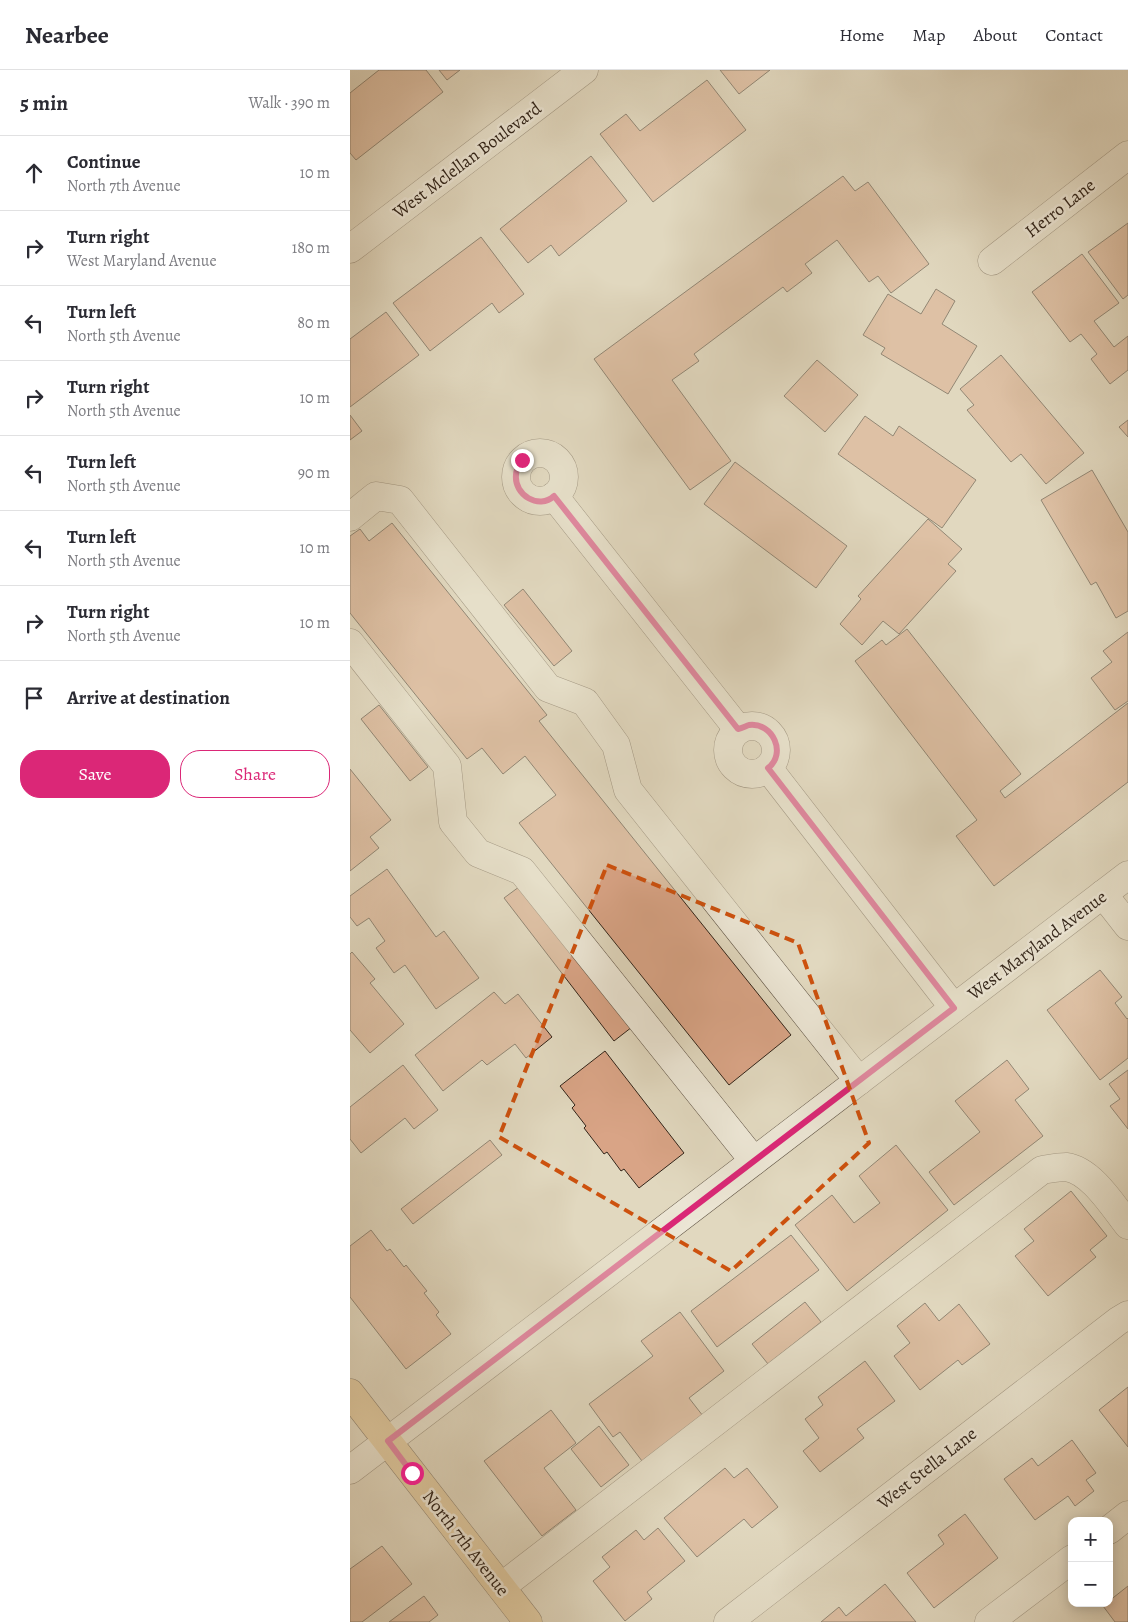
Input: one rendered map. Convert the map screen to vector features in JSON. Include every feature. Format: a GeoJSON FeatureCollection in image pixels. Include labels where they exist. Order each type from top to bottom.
{"type":"FeatureCollection","features":[{"type":"Feature","properties":{"kind":"main road","name":"North 7th Avenue"},"geometry":{"type":"LineString","coordinates":[[350,1393],[528,1622]]}},
{"type":"Feature","properties":{"kind":"street","name":"West Mclellan Boulevard"},"geometry":{"type":"LineString","coordinates":[[350,249],[584,70]]}},
{"type":"Feature","properties":{"kind":"street","name":"Herro Lane"},"geometry":{"type":"LineString","coordinates":[[992,261],[1128,155]]}},
{"type":"Feature","properties":{"kind":"street"},"geometry":{"type":"LineString","coordinates":[[350,517],[376,496],[400,500],[548,688],[585,702],[616,745],[628,790],[859,1081]]}},
{"type":"Feature","properties":{"kind":"street"},"geometry":{"type":"LineString","coordinates":[[554,496],[738,729],[732,737],[728,751],[730,760],[736,768],[750,774],[758,774],[768,768],[954,1008]]}},
{"type":"Feature","properties":{"kind":"street"},"geometry":{"type":"LineString","coordinates":[[350,643],[447,766],[453,822],[478,853],[522,872],[754,1161]]}},
{"type":"Feature","properties":{"kind":"street","name":"West Maryland Avenue"},"geometry":{"type":"LineString","coordinates":[[350,1470],[1128,875]]}},
{"type":"Feature","properties":{"kind":"street"},"geometry":{"type":"LineString","coordinates":[[1103,894],[1128,926]]}},
{"type":"Feature","properties":{"kind":"street"},"geometry":{"type":"LineString","coordinates":[[501,1587],[1042,1170],[1065,1167],[1080,1171],[1102,1191],[1128,1225]]}},
{"type":"Feature","properties":{"kind":"street","name":"West Stella Lane"},"geometry":{"type":"LineString","coordinates":[[728,1622],[1128,1315]]}},
{"type":"Feature","properties":{"kind":"street"},"geometry":{"type":"LineString","coordinates":[[1113,1527],[1128,1516]]}},
{"type":"Feature","properties":{"kind":"street"},"geometry":{"type":"LineString","coordinates":[[989,1622],[1068,1562]]}},
{"type":"Feature","properties":{"kind":"highlighted area"},"geometry":{"type":"Polygon","coordinates":[[[607,865],[798,943],[869,1143],[731,1271],[499,1137],[607,865]]]}},
{"type":"Feature","properties":{"kind":"building"},"geometry":{"type":"Polygon","coordinates":[[[379,70],[426,70],[443,92],[356,160],[350,153],[350,93],[379,70]]]}},
{"type":"Feature","properties":{"kind":"building"},"geometry":{"type":"Polygon","coordinates":[[[439,70],[460,70],[447,80],[439,70]]]}},
{"type":"Feature","properties":{"kind":"building"},"geometry":{"type":"Polygon","coordinates":[[[720,70],[770,70],[739,94],[720,70]]]}},
{"type":"Feature","properties":{"kind":"building"},"geometry":{"type":"Polygon","coordinates":[[[707,80],[746,130],[653,202],[600,134],[626,114],[640,131],[707,80]]]}},
{"type":"Feature","properties":{"kind":"building"},"geometry":{"type":"Polygon","coordinates":[[[591,156],[627,201],[559,256],[551,245],[528,263],[500,229],[591,156]]]}},
{"type":"Feature","properties":{"kind":"building"},"geometry":{"type":"Polygon","coordinates":[[[843,176],[855,191],[868,182],[929,264],[891,293],[878,276],[869,282],[837,240],[805,264],[812,273],[787,292],[783,287],[694,354],[699,361],[672,380],[731,461],[690,490],[594,359],[843,176]]]}},
{"type":"Feature","properties":{"kind":"building"},"geometry":{"type":"Polygon","coordinates":[[[1128,223],[1128,295],[1123,299],[1088,252],[1128,223]]]}},
{"type":"Feature","properties":{"kind":"building"},"geometry":{"type":"Polygon","coordinates":[[[481,237],[524,294],[499,313],[492,303],[430,351],[393,303],[481,237]]]}},
{"type":"Feature","properties":{"kind":"building"},"geometry":{"type":"Polygon","coordinates":[[[1082,254],[1119,303],[1094,321],[1114,347],[1128,336],[1128,370],[1110,384],[1091,359],[1097,354],[1081,334],[1070,342],[1032,292],[1082,254]]]}},
{"type":"Feature","properties":{"kind":"building"},"geometry":{"type":"Polygon","coordinates":[[[936,289],[955,301],[942,324],[977,346],[948,394],[881,354],[885,348],[863,335],[888,294],[921,314],[936,289]]]}},
{"type":"Feature","properties":{"kind":"building"},"geometry":{"type":"Polygon","coordinates":[[[386,312],[419,355],[350,407],[350,339],[386,312]]]}},
{"type":"Feature","properties":{"kind":"building"},"geometry":{"type":"Polygon","coordinates":[[[1001,355],[1084,453],[1046,484],[1021,454],[1011,462],[967,410],[974,405],[960,389],[1001,355]]]}},
{"type":"Feature","properties":{"kind":"building"},"geometry":{"type":"Polygon","coordinates":[[[817,360],[858,395],[825,432],[784,396],[817,360]]]}},
{"type":"Feature","properties":{"kind":"building"},"geometry":{"type":"Polygon","coordinates":[[[350,415],[362,431],[350,440],[350,415]]]}},
{"type":"Feature","properties":{"kind":"building"},"geometry":{"type":"Polygon","coordinates":[[[865,416],[893,436],[899,426],[976,480],[942,528],[838,454],[865,416]]]}},
{"type":"Feature","properties":{"kind":"building"},"geometry":{"type":"Polygon","coordinates":[[[1128,420],[1128,437],[1119,427],[1128,420]]]}},
{"type":"Feature","properties":{"kind":"building"},"geometry":{"type":"Polygon","coordinates":[[[735,462],[847,546],[816,588],[704,504],[735,462]]]}},
{"type":"Feature","properties":{"kind":"building"},"geometry":{"type":"Polygon","coordinates":[[[1092,470],[1128,532],[1128,611],[1116,618],[1096,582],[1091,585],[1041,500],[1092,470]]]}},
{"type":"Feature","properties":{"kind":"building"},"geometry":{"type":"Polygon","coordinates":[[[928,519],[962,549],[948,564],[956,571],[899,634],[883,621],[862,645],[840,624],[861,599],[858,596],[928,519]]]}},
{"type":"Feature","properties":{"kind":"building"},"geometry":{"type":"Polygon","coordinates":[[[392,523],[547,715],[539,721],[791,1035],[729,1085],[519,823],[556,795],[525,756],[503,774],[482,748],[467,759],[350,613],[350,536],[360,529],[369,541],[392,523]]]}},
{"type":"Feature","properties":{"kind":"building"},"geometry":{"type":"Polygon","coordinates":[[[523,589],[572,651],[554,666],[504,605],[523,589]]]}},
{"type":"Feature","properties":{"kind":"building"},"geometry":{"type":"Polygon","coordinates":[[[907,629],[1021,774],[1000,791],[1005,798],[1128,703],[1128,782],[994,886],[956,836],[977,820],[855,661],[882,640],[886,645],[907,629]]]}},
{"type":"Feature","properties":{"kind":"building"},"geometry":{"type":"Polygon","coordinates":[[[1128,632],[1128,701],[1115,710],[1091,678],[1112,662],[1103,651],[1128,632]]]}},
{"type":"Feature","properties":{"kind":"building"},"geometry":{"type":"Polygon","coordinates":[[[379,705],[428,767],[410,781],[361,719],[379,705]]]}},
{"type":"Feature","properties":{"kind":"building"},"geometry":{"type":"Polygon","coordinates":[[[350,769],[391,820],[370,837],[379,848],[350,871],[350,769]]]}},
{"type":"Feature","properties":{"kind":"building"},"geometry":{"type":"Polygon","coordinates":[[[387,869],[436,937],[444,931],[479,978],[436,1009],[405,965],[394,973],[376,948],[385,941],[369,918],[357,926],[350,917],[350,896],[387,869]]]}},
{"type":"Feature","properties":{"kind":"building"},"geometry":{"type":"Polygon","coordinates":[[[523,884],[632,1027],[614,1041],[504,898],[523,884]]]}},
{"type":"Feature","properties":{"kind":"building"},"geometry":{"type":"Polygon","coordinates":[[[352,952],[375,979],[370,983],[404,1024],[370,1053],[350,1030],[350,954],[352,952]]]}},
{"type":"Feature","properties":{"kind":"building"},"geometry":{"type":"Polygon","coordinates":[[[1100,970],[1122,997],[1115,1003],[1128,1018],[1128,1058],[1100,1080],[1047,1010],[1100,970]]]}},
{"type":"Feature","properties":{"kind":"building"},"geometry":{"type":"Polygon","coordinates":[[[494,992],[505,1004],[518,994],[552,1037],[526,1058],[515,1044],[487,1065],[482,1060],[443,1091],[415,1055],[494,992]]]}},
{"type":"Feature","properties":{"kind":"building"},"geometry":{"type":"Polygon","coordinates":[[[605,1051],[684,1153],[639,1188],[624,1169],[621,1171],[607,1152],[604,1154],[584,1128],[586,1126],[572,1108],[575,1105],[560,1086],[605,1051]]]}},
{"type":"Feature","properties":{"kind":"building"},"geometry":{"type":"Polygon","coordinates":[[[1007,1060],[1029,1089],[1015,1100],[1043,1136],[954,1205],[929,1172],[980,1132],[955,1101],[1007,1060]]]}},
{"type":"Feature","properties":{"kind":"building"},"geometry":{"type":"Polygon","coordinates":[[[403,1065],[438,1110],[414,1129],[405,1118],[361,1153],[350,1139],[350,1107],[403,1065]]]}},
{"type":"Feature","properties":{"kind":"building"},"geometry":{"type":"Polygon","coordinates":[[[1128,1070],[1128,1129],[1110,1106],[1120,1099],[1109,1084],[1128,1070]]]}},
{"type":"Feature","properties":{"kind":"building"},"geometry":{"type":"Polygon","coordinates":[[[490,1140],[502,1155],[413,1224],[401,1209],[490,1140]]]}},
{"type":"Feature","properties":{"kind":"building"},"geometry":{"type":"Polygon","coordinates":[[[896,1145],[948,1210],[847,1291],[795,1225],[832,1195],[854,1223],[880,1203],[859,1176],[896,1145]]]}},
{"type":"Feature","properties":{"kind":"building"},"geometry":{"type":"Polygon","coordinates":[[[1071,1191],[1107,1236],[1090,1250],[1096,1257],[1048,1296],[1015,1256],[1034,1241],[1024,1229],[1071,1191]]]}},
{"type":"Feature","properties":{"kind":"building"},"geometry":{"type":"Polygon","coordinates":[[[371,1230],[387,1251],[390,1249],[404,1267],[406,1265],[427,1291],[424,1293],[439,1312],[436,1315],[451,1334],[406,1369],[350,1297],[350,1246],[371,1230]]]}},
{"type":"Feature","properties":{"kind":"building"},"geometry":{"type":"Polygon","coordinates":[[[791,1235],[819,1270],[717,1347],[691,1311],[791,1235]]]}},
{"type":"Feature","properties":{"kind":"building"},"geometry":{"type":"Polygon","coordinates":[[[805,1302],[821,1322],[768,1364],[752,1344],[805,1302]]]}},
{"type":"Feature","properties":{"kind":"building"},"geometry":{"type":"Polygon","coordinates":[[[925,1303],[939,1321],[959,1304],[990,1344],[962,1365],[958,1360],[920,1390],[894,1356],[910,1343],[897,1326],[925,1303]]]}},
{"type":"Feature","properties":{"kind":"building"},"geometry":{"type":"Polygon","coordinates":[[[680,1312],[724,1371],[689,1398],[703,1416],[642,1461],[620,1432],[613,1437],[589,1404],[653,1356],[641,1341],[680,1312]]]}},
{"type":"Feature","properties":{"kind":"building"},"geometry":{"type":"Polygon","coordinates":[[[865,1361],[895,1401],[857,1429],[864,1438],[820,1472],[803,1451],[819,1438],[805,1419],[823,1405],[818,1397],[865,1361]]]}},
{"type":"Feature","properties":{"kind":"building"},"geometry":{"type":"Polygon","coordinates":[[[1128,1387],[1128,1447],[1099,1410],[1128,1387]]]}},
{"type":"Feature","properties":{"kind":"building"},"geometry":{"type":"Polygon","coordinates":[[[551,1410],[576,1443],[544,1468],[576,1510],[542,1536],[484,1461],[551,1410]]]}},
{"type":"Feature","properties":{"kind":"building"},"geometry":{"type":"Polygon","coordinates":[[[599,1426],[629,1465],[601,1487],[571,1449],[599,1426]]]}},
{"type":"Feature","properties":{"kind":"building"},"geometry":{"type":"Polygon","coordinates":[[[1072,1440],[1096,1473],[1086,1480],[1094,1491],[1075,1506],[1068,1496],[1035,1520],[1004,1479],[1032,1458],[1038,1466],[1072,1440]]]}},
{"type":"Feature","properties":{"kind":"building"},"geometry":{"type":"Polygon","coordinates":[[[725,1468],[734,1478],[747,1468],[778,1507],[752,1528],[744,1519],[697,1557],[664,1518],[725,1468]]]}},
{"type":"Feature","properties":{"kind":"building"},"geometry":{"type":"Polygon","coordinates":[[[965,1514],[998,1558],[934,1608],[907,1573],[944,1544],[938,1535],[965,1514]]]}},
{"type":"Feature","properties":{"kind":"building"},"geometry":{"type":"Polygon","coordinates":[[[658,1528],[685,1561],[647,1592],[652,1599],[625,1621],[593,1581],[610,1567],[602,1557],[636,1530],[644,1540],[658,1528]]]}},
{"type":"Feature","properties":{"kind":"building"},"geometry":{"type":"Polygon","coordinates":[[[382,1546],[412,1584],[362,1622],[350,1622],[350,1569],[382,1546]]]}},
{"type":"Feature","properties":{"kind":"building"},"geometry":{"type":"Polygon","coordinates":[[[885,1584],[916,1622],[821,1622],[839,1607],[846,1616],[885,1584]]]}},
{"type":"Feature","properties":{"kind":"building"},"geometry":{"type":"Polygon","coordinates":[[[1128,1586],[1128,1622],[1115,1622],[1104,1607],[1113,1607],[1113,1598],[1128,1586]]]}},
{"type":"Feature","properties":{"kind":"building"},"geometry":{"type":"Polygon","coordinates":[[[424,1596],[438,1615],[429,1622],[389,1622],[424,1596]]]}},
{"type":"Feature","properties":{"kind":"route"},"geometry":{"type":"LineString","coordinates":[[412,1473],[388,1441],[954,1008],[768,768],[775,759],[777,752],[776,741],[772,735],[765,728],[757,726],[749,725],[738,729],[554,496],[545,501],[537,501],[521,493],[515,476],[522,460]]}}]}
